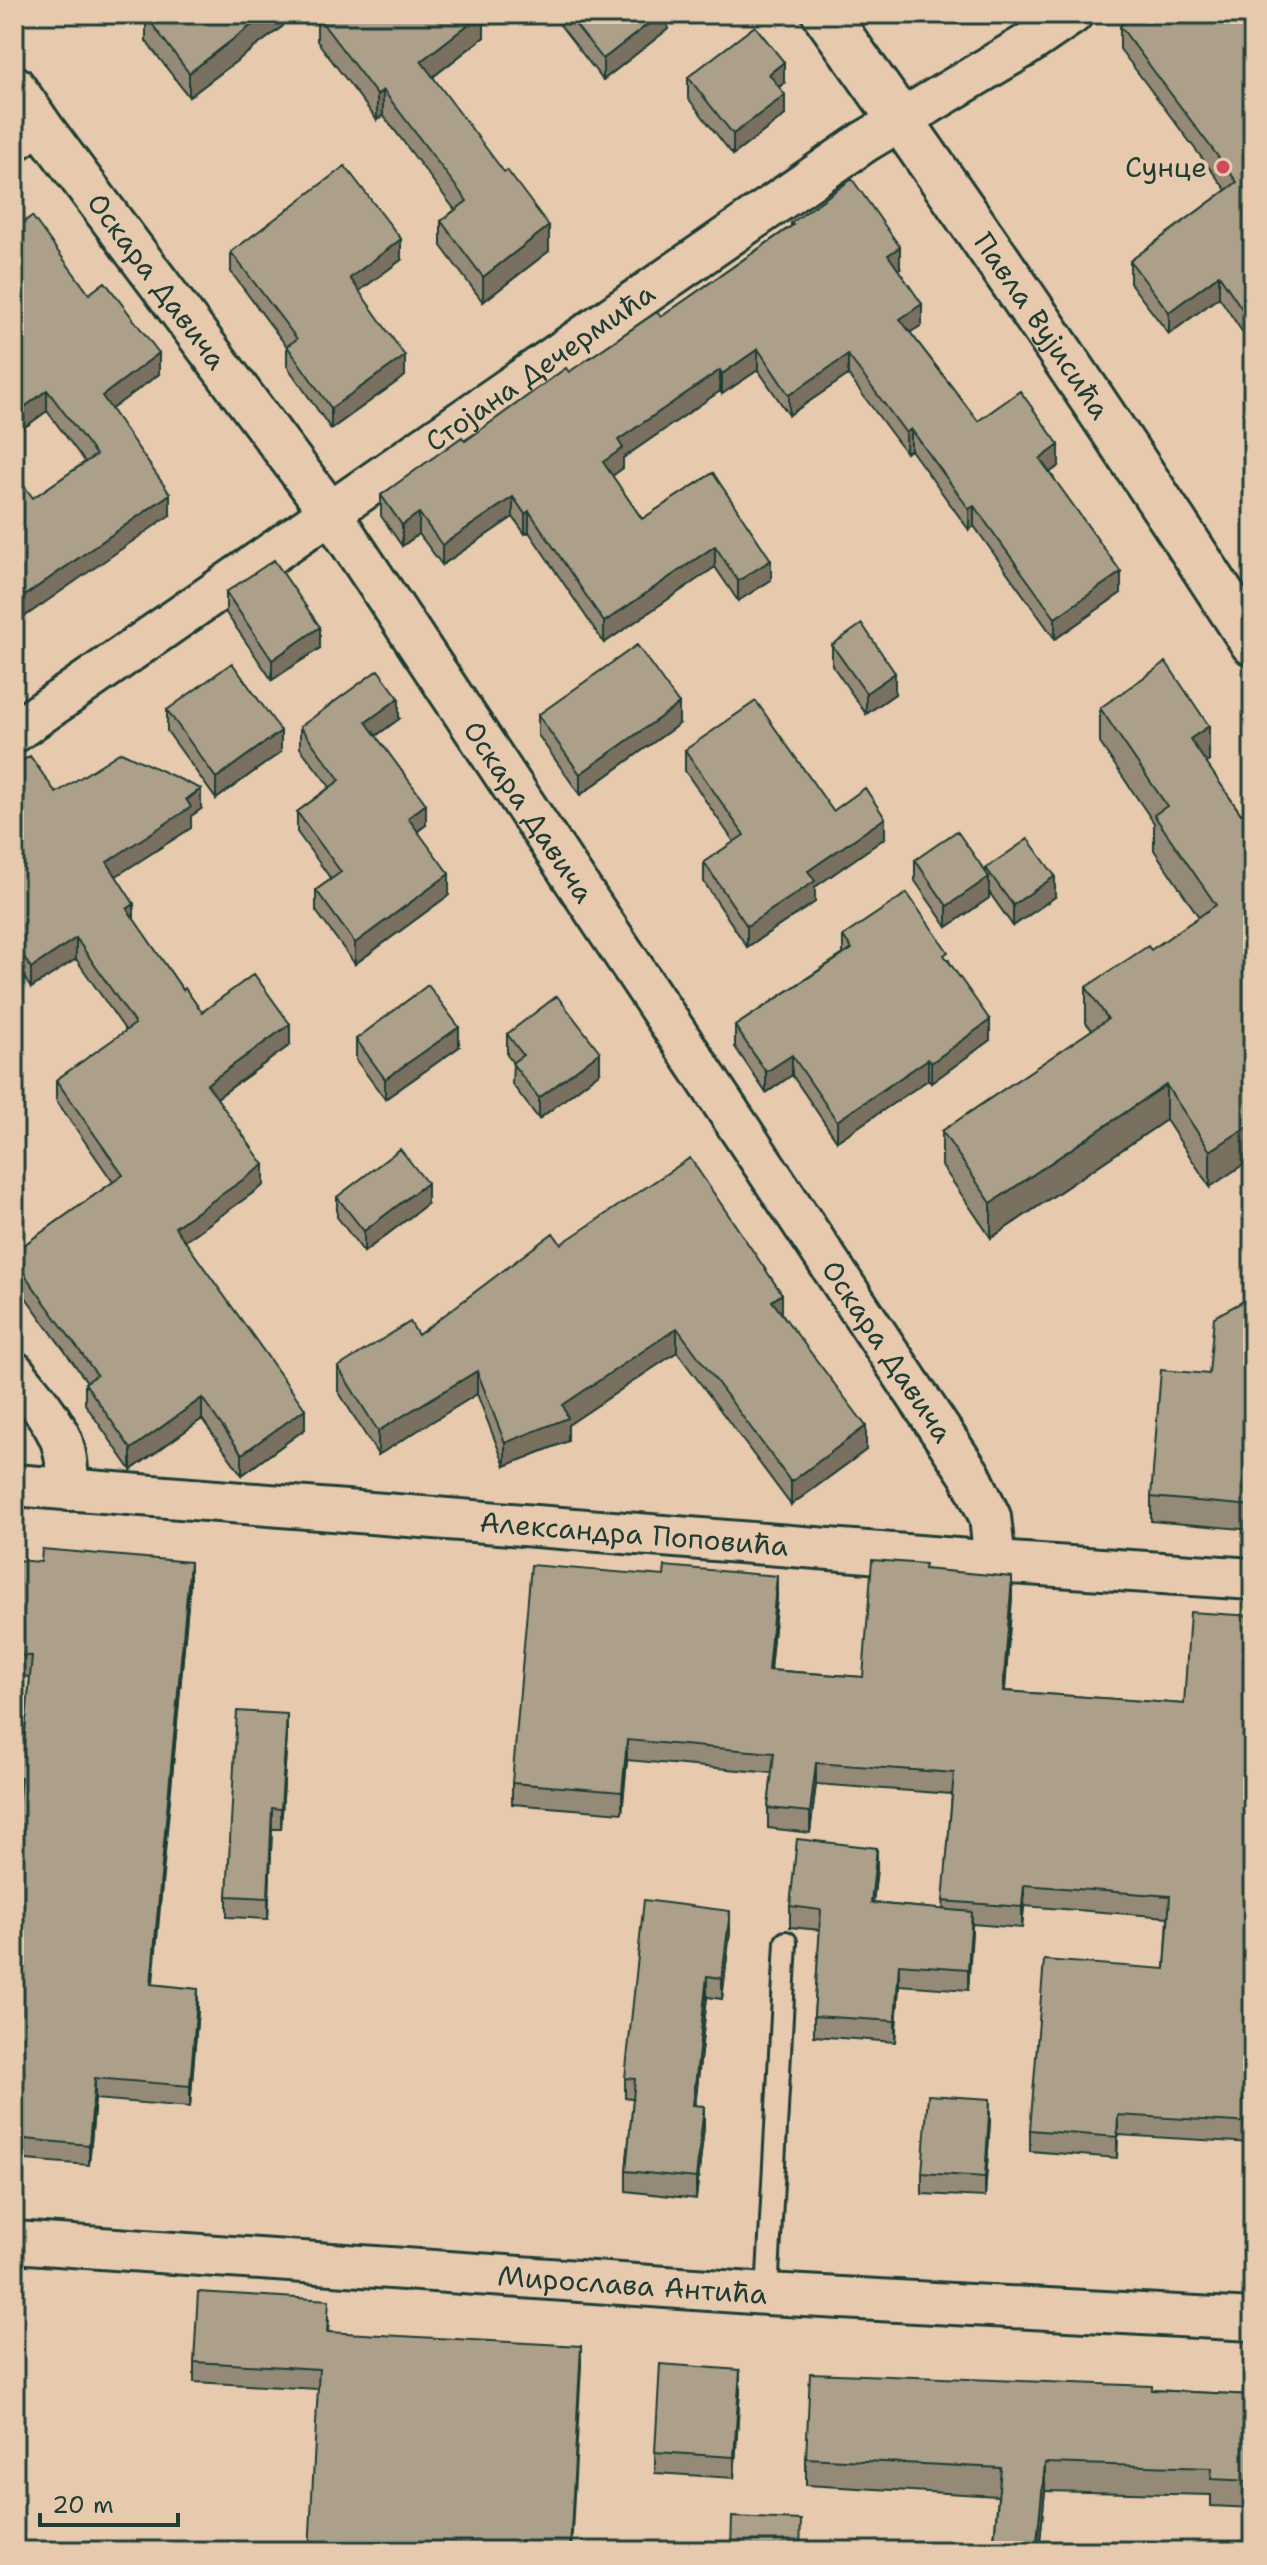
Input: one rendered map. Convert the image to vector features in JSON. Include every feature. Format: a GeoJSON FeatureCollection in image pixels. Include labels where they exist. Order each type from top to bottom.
{"type":"FeatureCollection","features":[{"type":"Feature","properties":{"kind":"street","name":"Павла Вујисића"},"geometry":{"type":"LineString","coordinates":[[825,14],[901,119],[1253,643]]}},
{"type":"Feature","properties":{"kind":"street","name":"Стојана Дечермића"},"geometry":{"type":"LineString","coordinates":[[14,732],[864,142],[943,97],[1072,14]]}},
{"type":"Feature","properties":{"kind":"street","name":"Оскара Давича"},"geometry":{"type":"LineString","coordinates":[[14,86],[30,142],[330,512],[970,1475],[990,1517],[995,1562]]}},
{"type":"Feature","properties":{"kind":"street"},"geometry":{"type":"LineString","coordinates":[[14,1372],[61,1440],[69,1490]]}},
{"type":"Feature","properties":{"kind":"street","name":"Александра Поповића"},"geometry":{"type":"LineString","coordinates":[[14,1485],[995,1562],[1253,1579]]}},
{"type":"Feature","properties":{"kind":"street","name":"Мирослава Антића"},"geometry":{"type":"LineString","coordinates":[[14,2242],[767,2294],[1253,2320]]}},
{"type":"Feature","properties":{"kind":"lane"},"geometry":{"type":"LineString","coordinates":[[767,2294],[786,1942]]}},
{"type":"Feature","properties":{"kind":"building"},"geometry":{"type":"Polygon","coordinates":[[[266,14],[189,73],[146,16],[266,14]]]}},
{"type":"Feature","properties":{"kind":"building"},"geometry":{"type":"Polygon","coordinates":[[[482,14],[421,61],[504,172],[507,170],[549,226],[483,277],[441,221],[467,201],[383,90],[377,95],[317,16],[482,14]]]}},
{"type":"Feature","properties":{"kind":"building"},"geometry":{"type":"Polygon","coordinates":[[[567,14],[661,14],[603,59],[567,14]]]}},
{"type":"Feature","properties":{"kind":"building"},"geometry":{"type":"Polygon","coordinates":[[[1136,14],[1253,14],[1253,325],[1219,275],[1169,312],[1130,261],[1237,182],[1120,26],[1136,14]]]}},
{"type":"Feature","properties":{"kind":"building"},"geometry":{"type":"Polygon","coordinates":[[[755,26],[784,62],[769,74],[785,95],[733,134],[688,77],[755,26]]]}},
{"type":"Feature","properties":{"kind":"building"},"geometry":{"type":"Polygon","coordinates":[[[345,166],[401,239],[350,278],[405,356],[331,408],[287,346],[297,339],[231,252],[345,166]]]}},
{"type":"Feature","properties":{"kind":"building"},"geometry":{"type":"Polygon","coordinates":[[[852,179],[900,247],[888,255],[922,304],[900,319],[978,421],[1020,391],[1059,445],[1040,459],[1121,572],[1055,618],[974,506],[969,509],[911,429],[906,433],[848,355],[789,395],[758,349],[722,374],[720,370],[618,440],[623,448],[603,462],[642,519],[713,473],[771,560],[738,581],[715,546],[604,622],[529,511],[525,514],[513,497],[442,545],[419,513],[402,525],[381,495],[462,437],[465,441],[566,368],[569,372],[657,312],[661,317],[793,225],[791,223],[852,179]]]}},
{"type":"Feature","properties":{"kind":"building"},"geometry":{"type":"Polygon","coordinates":[[[32,216],[89,294],[105,282],[159,353],[102,396],[170,494],[14,603],[14,472],[33,498],[96,455],[47,390],[14,415],[14,351],[24,343],[14,328],[14,229],[32,216]]]}},
{"type":"Feature","properties":{"kind":"building"},"geometry":{"type":"Polygon","coordinates":[[[274,560],[320,627],[272,660],[226,592],[274,560]]]}},
{"type":"Feature","properties":{"kind":"building"},"geometry":{"type":"Polygon","coordinates":[[[862,624],[895,673],[866,693],[832,645],[862,624]]]}},
{"type":"Feature","properties":{"kind":"building"},"geometry":{"type":"Polygon","coordinates":[[[637,645],[679,704],[580,774],[538,715],[637,645]]]}},
{"type":"Feature","properties":{"kind":"building"},"geometry":{"type":"Polygon","coordinates":[[[1166,662],[1209,726],[1190,739],[1241,814],[1253,806],[1253,1123],[1210,1151],[1166,1085],[991,1203],[942,1131],[1108,1019],[1086,987],[1148,946],[1151,950],[1216,905],[1154,815],[1167,806],[1100,708],[1166,662]]]}},
{"type":"Feature","properties":{"kind":"building"},"geometry":{"type":"Polygon","coordinates":[[[232,663],[281,731],[216,778],[167,710],[232,663]]]}},
{"type":"Feature","properties":{"kind":"building"},"geometry":{"type":"Polygon","coordinates":[[[378,670],[399,698],[366,722],[426,804],[408,818],[449,874],[355,943],[316,890],[341,872],[297,812],[340,780],[300,727],[378,670]]]}},
{"type":"Feature","properties":{"kind":"building"},"geometry":{"type":"Polygon","coordinates":[[[756,701],[833,811],[865,788],[885,818],[808,871],[815,881],[747,926],[704,862],[744,835],[685,750],[756,701]]]}},
{"type":"Feature","properties":{"kind":"building"},"geometry":{"type":"Polygon","coordinates":[[[121,752],[201,789],[186,799],[191,807],[107,862],[134,904],[127,909],[183,990],[185,988],[202,1012],[254,974],[290,1024],[207,1084],[264,1165],[175,1227],[305,1409],[242,1454],[202,1398],[131,1449],[85,1383],[97,1375],[14,1260],[14,1252],[123,1175],[56,1080],[135,1024],[76,938],[31,968],[14,941],[14,767],[30,756],[56,793],[121,752]]]}},
{"type":"Feature","properties":{"kind":"building"},"geometry":{"type":"Polygon","coordinates":[[[957,831],[989,877],[947,906],[915,860],[957,831]]]}},
{"type":"Feature","properties":{"kind":"building"},"geometry":{"type":"Polygon","coordinates":[[[1028,839],[1055,876],[1013,905],[986,868],[1028,839]]]}},
{"type":"Feature","properties":{"kind":"building"},"geometry":{"type":"Polygon","coordinates":[[[907,893],[948,952],[944,955],[990,1020],[931,1063],[928,1059],[837,1121],[792,1055],[766,1072],[735,1026],[852,949],[843,936],[907,893]]]}},
{"type":"Feature","properties":{"kind":"building"},"geometry":{"type":"Polygon","coordinates":[[[428,985],[459,1027],[385,1079],[356,1039],[428,985]]]}},
{"type":"Feature","properties":{"kind":"building"},"geometry":{"type":"Polygon","coordinates":[[[557,996],[600,1052],[539,1098],[512,1063],[523,1055],[507,1034],[557,996]]]}},
{"type":"Feature","properties":{"kind":"building"},"geometry":{"type":"Polygon","coordinates":[[[400,1149],[427,1183],[364,1231],[337,1197],[400,1149]]]}},
{"type":"Feature","properties":{"kind":"building"},"geometry":{"type":"Polygon","coordinates":[[[690,1158],[782,1294],[772,1301],[866,1426],[791,1482],[677,1328],[563,1405],[568,1418],[505,1443],[477,1371],[378,1431],[338,1367],[410,1322],[418,1335],[553,1233],[561,1244],[690,1158]]]}},
{"type":"Feature","properties":{"kind":"building"},"geometry":{"type":"Polygon","coordinates":[[[1253,1296],[1253,1506],[1151,1497],[1161,1370],[1209,1374],[1214,1317],[1253,1296]]]}},
{"type":"Feature","properties":{"kind":"building"},"geometry":{"type":"Polygon","coordinates":[[[42,1549],[190,1562],[151,1984],[198,1989],[190,2086],[95,2078],[89,2145],[14,2138],[14,1848],[21,1777],[14,1776],[14,1741],[24,1742],[32,1656],[14,1655],[14,1560],[41,1562],[42,1549]]]}},
{"type":"Feature","properties":{"kind":"building"},"geometry":{"type":"Polygon","coordinates":[[[872,1560],[925,1564],[924,1569],[1012,1577],[1003,1691],[1184,1704],[1190,1612],[1253,1616],[1253,2123],[1118,2115],[1117,2137],[1030,2130],[1044,1960],[1165,1969],[1170,1896],[1024,1885],[1022,1907],[943,1901],[954,1773],[816,1763],[810,1812],[768,1808],[774,1753],[627,1740],[622,1792],[512,1783],[531,1565],[664,1576],[665,1566],[777,1576],[768,1670],[863,1677],[872,1560]]]}},
{"type":"Feature","properties":{"kind":"building"},"geometry":{"type":"Polygon","coordinates":[[[237,1711],[287,1714],[281,1809],[272,1808],[268,1898],[227,1896],[237,1711]]]}},
{"type":"Feature","properties":{"kind":"building"},"geometry":{"type":"Polygon","coordinates":[[[797,1839],[877,1848],[871,1903],[972,1912],[968,1969],[899,1964],[895,2021],[814,2016],[821,1910],[790,1906],[797,1839]]]}},
{"type":"Feature","properties":{"kind":"building"},"geometry":{"type":"Polygon","coordinates":[[[644,1900],[730,1911],[722,1978],[707,1976],[693,2105],[704,2106],[696,2178],[626,2171],[635,2079],[625,2078],[644,1900]]]}},
{"type":"Feature","properties":{"kind":"building"},"geometry":{"type":"Polygon","coordinates":[[[928,2095],[990,2099],[985,2177],[922,2173],[928,2095]]]}},
{"type":"Feature","properties":{"kind":"building"},"geometry":{"type":"Polygon","coordinates":[[[198,2292],[329,2300],[327,2332],[581,2346],[570,2551],[309,2551],[319,2369],[194,2362],[198,2292]]]}},
{"type":"Feature","properties":{"kind":"building"},"geometry":{"type":"Polygon","coordinates":[[[660,2364],[740,2370],[734,2457],[655,2452],[660,2364]]]}},
{"type":"Feature","properties":{"kind":"building"},"geometry":{"type":"Polygon","coordinates":[[[810,2373],[1152,2386],[1152,2390],[1253,2395],[1253,2481],[1211,2479],[1212,2468],[1045,2463],[1036,2551],[993,2551],[1001,2468],[806,2458],[810,2373]]]}},
{"type":"Feature","properties":{"kind":"building"},"geometry":{"type":"Polygon","coordinates":[[[732,2517],[801,2520],[800,2551],[731,2551],[732,2517]]]}},
{"type":"Feature","properties":{"kind":"place","name":"Сунце"},"geometry":{"type":"Point","coordinates":[1223,167]}}]}
